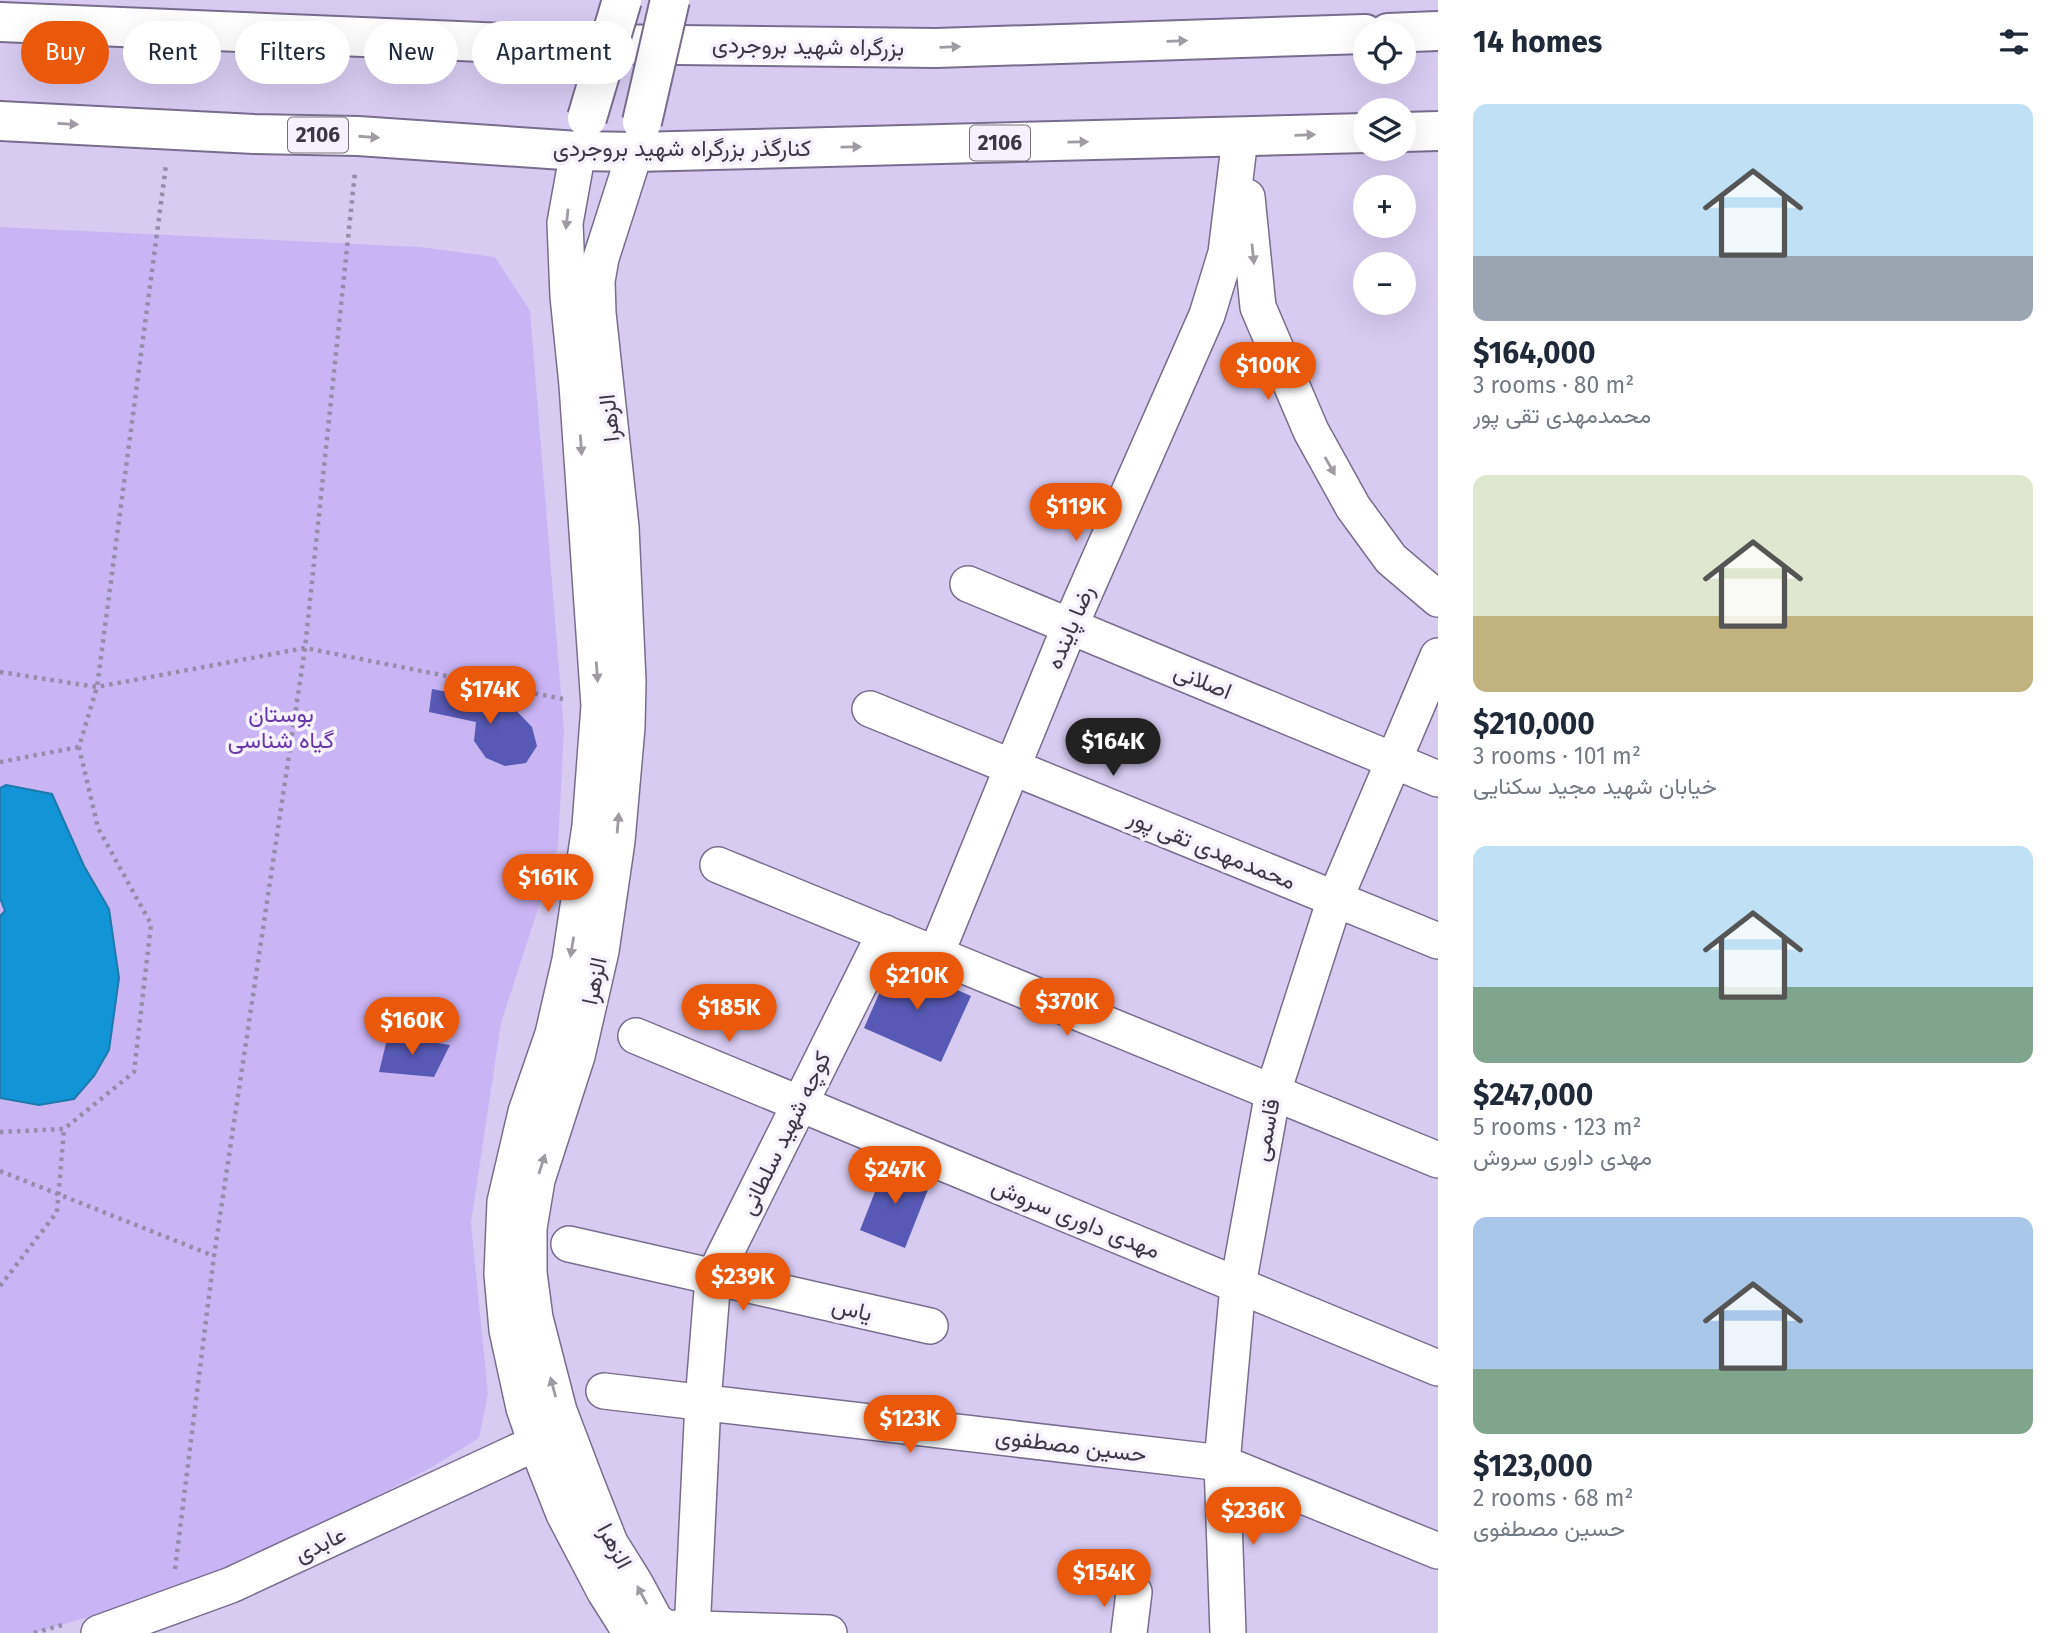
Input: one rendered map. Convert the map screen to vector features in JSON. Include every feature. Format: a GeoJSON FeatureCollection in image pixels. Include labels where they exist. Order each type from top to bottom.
{"type":"FeatureCollection","features":[{"type":"Feature","properties":{"kind":"main road"},"geometry":{"type":"LineString","coordinates":[[583,135],[622,0]]}},
{"type":"Feature","properties":{"kind":"main road"},"geometry":{"type":"LineString","coordinates":[[639,137],[670,0]]}},
{"type":"Feature","properties":{"kind":"main road","name":"بزرگراه شهید بروجردی"},"geometry":{"type":"LineString","coordinates":[[0,22],[506,43],[909,48],[1353,34]]}},
{"type":"Feature","properties":{"kind":"main road"},"geometry":{"type":"LineString","coordinates":[[1416,32],[1438,31]]}},
{"type":"Feature","properties":{"kind":"main road","name":"کنارگذر بزرگراه شهید بروجردی"},"geometry":{"type":"LineString","coordinates":[[0,121],[358,136],[1240,138],[1353,133]]}},
{"type":"Feature","properties":{"kind":"main road"},"geometry":{"type":"LineString","coordinates":[[1416,132],[1438,131]]}},
{"type":"Feature","properties":{"kind":"street","name":"الزهرا"},"geometry":{"type":"LineString","coordinates":[[583,135],[565,223],[568,296],[600,706],[590,825],[570,960],[553,1034],[526,1112],[505,1202],[502,1274],[507,1330],[524,1408],[536,1443],[564,1514],[605,1592],[631,1633]]}},
{"type":"Feature","properties":{"kind":"street","name":"الزهرا"},"geometry":{"type":"LineString","coordinates":[[639,137],[601,258],[597,281],[598,313],[621,527],[628,681],[618,828],[601,951],[577,1056],[537,1180],[529,1228],[529,1273],[535,1318],[559,1411],[610,1543],[655,1620],[665,1628],[829,1633]]}},
{"type":"Feature","properties":{"kind":"street"},"geometry":{"type":"LineString","coordinates":[[1240,138],[1258,307],[1311,431],[1353,507],[1391,559],[1438,599]]}},
{"type":"Feature","properties":{"kind":"street","name":"رضا پاینده"},"geometry":{"type":"LineString","coordinates":[[936,954],[1070,626],[1207,315],[1226,253],[1240,138]]}},
{"type":"Feature","properties":{"kind":"street","name":"اصلانی"},"geometry":{"type":"LineString","coordinates":[[968,584],[1438,779]]}},
{"type":"Feature","properties":{"kind":"street","name":"قاسمی"},"geometry":{"type":"LineString","coordinates":[[1228,1633],[1223,1463],[1238,1285],[1273,1092],[1335,899],[1438,656]]}},
{"type":"Feature","properties":{"kind":"street","name":"محمدمهدی تقی پور"},"geometry":{"type":"LineString","coordinates":[[870,709],[1438,941]]}},
{"type":"Feature","properties":{"kind":"street"},"geometry":{"type":"LineString","coordinates":[[718,865],[1438,1160]]}},
{"type":"Feature","properties":{"kind":"street","name":"کوچه شهید سلطانی"},"geometry":{"type":"LineString","coordinates":[[692,1630],[713,1278],[885,933]]}},
{"type":"Feature","properties":{"kind":"street","name":"مهدی داوری سروش"},"geometry":{"type":"LineString","coordinates":[[636,1036],[1438,1368]]}},
{"type":"Feature","properties":{"kind":"street","name":"یاس"},"geometry":{"type":"LineString","coordinates":[[569,1244],[930,1326]]}},
{"type":"Feature","properties":{"kind":"street","name":"حسین مصطفوی"},"geometry":{"type":"LineString","coordinates":[[604,1391],[1223,1463],[1438,1551]]}},
{"type":"Feature","properties":{"kind":"street","name":"عابدی"},"geometry":{"type":"LineString","coordinates":[[85,1627],[231,1586],[536,1443]]}},
{"type":"Feature","properties":{"kind":"street"},"geometry":{"type":"LineString","coordinates":[[1129,1633],[1134,1592]]}},
{"type":"Feature","properties":{"kind":"path"},"geometry":{"type":"LineString","coordinates":[[0,1132],[64,1129],[134,1072],[151,924],[98,828],[79,747],[97,687],[171,130]]}},
{"type":"Feature","properties":{"kind":"path"},"geometry":{"type":"LineString","coordinates":[[174,1579],[214,1256],[305,648],[358,136]]}},
{"type":"Feature","properties":{"kind":"path"},"geometry":{"type":"LineString","coordinates":[[0,672],[97,687],[305,648],[600,706]]}},
{"type":"Feature","properties":{"kind":"path"},"geometry":{"type":"LineString","coordinates":[[0,762],[79,747]]}},
{"type":"Feature","properties":{"kind":"path"},"geometry":{"type":"LineString","coordinates":[[0,1286],[57,1212],[64,1129]]}},
{"type":"Feature","properties":{"kind":"path"},"geometry":{"type":"LineString","coordinates":[[0,1171],[214,1256]]}},
{"type":"Feature","properties":{"kind":"path"},"geometry":{"type":"LineString","coordinates":[[34,1633],[85,1627]]}},
{"type":"Feature","properties":{"kind":"green space","name":"بوستان گیاه شناسی"},"geometry":{"type":"Polygon","coordinates":[[[0,227],[419,247],[495,257],[530,311],[564,730],[558,847],[501,1023],[471,1223],[488,1394],[479,1438],[432,1467],[221,1578],[34,1633],[0,1633],[0,227]]]}},
{"type":"Feature","properties":{"kind":"water"},"geometry":{"type":"Polygon","coordinates":[[[6,785],[52,794],[84,866],[109,909],[119,978],[109,1050],[94,1076],[74,1099],[39,1105],[0,1098],[0,916],[5,911],[0,898],[0,788],[6,785]]]}},
{"type":"Feature","properties":{"kind":"building"},"geometry":{"type":"Polygon","coordinates":[[[432,689],[510,704],[532,727],[537,746],[526,763],[505,766],[486,758],[474,741],[476,722],[429,712],[432,689]]]}},
{"type":"Feature","properties":{"kind":"building"},"geometry":{"type":"Polygon","coordinates":[[[893,962],[971,996],[941,1062],[864,1028],[893,962]]]}},
{"type":"Feature","properties":{"kind":"building"},"geometry":{"type":"Polygon","coordinates":[[[388,1035],[450,1045],[434,1077],[379,1072],[388,1035]]]}},
{"type":"Feature","properties":{"kind":"building"},"geometry":{"type":"Polygon","coordinates":[[[886,1164],[931,1182],[905,1248],[860,1230],[886,1164]]]}}]}
